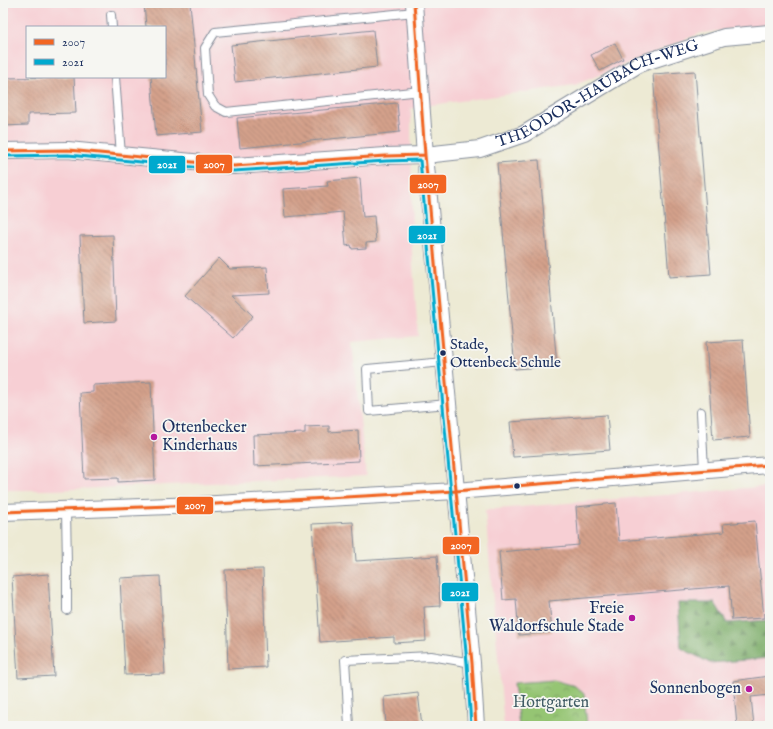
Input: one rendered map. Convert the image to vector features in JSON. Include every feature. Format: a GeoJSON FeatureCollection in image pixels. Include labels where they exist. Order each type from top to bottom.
{"type":"FeatureCollection","features":[{"type":"Feature","properties":{"kind":"street"},"geometry":{"type":"LineString","coordinates":[[415,7],[425,155],[472,663],[476,726]]}},
{"type":"Feature","properties":{"kind":"street","name":"THEODOR-HAUBACH-WEG"},"geometry":{"type":"LineString","coordinates":[[3,151],[68,150],[234,166],[386,156],[425,155],[480,149],[524,134],[639,64],[724,37],[770,33]]}},
{"type":"Feature","properties":{"kind":"street"},"geometry":{"type":"LineString","coordinates":[[3,512],[198,505],[456,491],[770,464]]}},
{"type":"Feature","properties":{"kind":"lane"},"geometry":{"type":"LineString","coordinates":[[415,7],[215,32],[205,48],[208,95],[215,106],[226,112],[421,91]]}},
{"type":"Feature","properties":{"kind":"lane"},"geometry":{"type":"LineString","coordinates":[[111,15],[112,26]]}},
{"type":"Feature","properties":{"kind":"lane"},"geometry":{"type":"LineString","coordinates":[[115,78],[121,155]]}},
{"type":"Feature","properties":{"kind":"lane"},"geometry":{"type":"LineString","coordinates":[[444,362],[367,369],[370,411],[448,404]]}},
{"type":"Feature","properties":{"kind":"lane"},"geometry":{"type":"LineString","coordinates":[[701,412],[704,470]]}},
{"type":"Feature","properties":{"kind":"lane"},"geometry":{"type":"LineString","coordinates":[[66,510],[66,610]]}},
{"type":"Feature","properties":{"kind":"lane"},"geometry":{"type":"LineString","coordinates":[[350,726],[345,660],[431,656],[472,663]]}},
{"type":"Feature","properties":{"kind":"shaded area"},"geometry":{"type":"Polygon","coordinates":[[[3,3],[770,3],[770,24],[701,33],[575,85],[411,109],[412,252],[418,336],[352,342],[366,476],[54,490],[3,490],[3,3]]]}},
{"type":"Feature","properties":{"kind":"shaded area","name":"Freie Waldorfschule Stade"},"geometry":{"type":"Polygon","coordinates":[[[770,486],[770,726],[504,726],[485,510],[770,486]]]}},
{"type":"Feature","properties":{"kind":"green space"},"geometry":{"type":"Polygon","coordinates":[[[678,603],[715,603],[727,623],[770,620],[770,658],[710,663],[681,648],[678,603]]]}},
{"type":"Feature","properties":{"kind":"green space","name":"Hortgarten"},"geometry":{"type":"Polygon","coordinates":[[[554,680],[575,686],[584,694],[587,726],[519,726],[514,683],[554,680]]]}},
{"type":"Feature","properties":{"kind":"building"},"geometry":{"type":"Polygon","coordinates":[[[144,3],[190,3],[202,132],[156,136],[151,78],[166,78],[166,26],[146,26],[144,3]]]}},
{"type":"Feature","properties":{"kind":"building"},"geometry":{"type":"Polygon","coordinates":[[[373,30],[377,67],[235,82],[231,45],[373,30]]]}},
{"type":"Feature","properties":{"kind":"building"},"geometry":{"type":"Polygon","coordinates":[[[615,43],[623,59],[600,71],[591,55],[615,43]]]}},
{"type":"Feature","properties":{"kind":"building"},"geometry":{"type":"Polygon","coordinates":[[[695,71],[711,274],[669,277],[653,74],[695,71]]]}},
{"type":"Feature","properties":{"kind":"building"},"geometry":{"type":"Polygon","coordinates":[[[3,78],[74,78],[76,113],[28,114],[28,125],[3,126],[3,78]]]}},
{"type":"Feature","properties":{"kind":"building"},"geometry":{"type":"Polygon","coordinates":[[[397,103],[400,132],[240,148],[237,118],[397,103]]]}},
{"type":"Feature","properties":{"kind":"building"},"geometry":{"type":"Polygon","coordinates":[[[539,160],[557,366],[515,369],[497,163],[539,160]]]}},
{"type":"Feature","properties":{"kind":"building"},"geometry":{"type":"Polygon","coordinates":[[[360,178],[363,217],[374,216],[376,242],[366,243],[366,248],[352,249],[351,245],[346,246],[343,212],[285,217],[283,189],[328,186],[327,181],[360,178]]]}},
{"type":"Feature","properties":{"kind":"building"},"geometry":{"type":"Polygon","coordinates":[[[113,235],[116,321],[84,323],[80,236],[113,235]]]}},
{"type":"Feature","properties":{"kind":"building"},"geometry":{"type":"Polygon","coordinates":[[[219,258],[230,269],[267,267],[269,293],[231,295],[253,316],[233,338],[185,296],[219,258]]]}},
{"type":"Feature","properties":{"kind":"building"},"geometry":{"type":"Polygon","coordinates":[[[743,340],[750,437],[713,440],[706,342],[743,340]]]}},
{"type":"Feature","properties":{"kind":"building","name":"Ottenbecker Kinderhaus"},"geometry":{"type":"Polygon","coordinates":[[[151,382],[155,480],[118,482],[118,478],[84,479],[80,393],[93,392],[93,385],[151,382]]]}},
{"type":"Feature","properties":{"kind":"building"},"geometry":{"type":"Polygon","coordinates":[[[607,415],[610,450],[513,457],[510,422],[607,415]]]}},
{"type":"Feature","properties":{"kind":"building"},"geometry":{"type":"Polygon","coordinates":[[[329,426],[329,432],[358,430],[359,461],[254,466],[253,435],[305,433],[305,427],[329,426]]]}},
{"type":"Feature","properties":{"kind":"building"},"geometry":{"type":"Polygon","coordinates":[[[616,503],[619,541],[724,532],[723,524],[755,521],[764,618],[732,620],[729,586],[549,601],[552,632],[519,635],[516,599],[503,600],[499,552],[579,545],[576,507],[616,503]]]}},
{"type":"Feature","properties":{"kind":"building"},"geometry":{"type":"Polygon","coordinates":[[[353,522],[356,561],[437,556],[440,606],[424,607],[426,641],[394,643],[394,637],[320,642],[312,524],[353,522]]]}},
{"type":"Feature","properties":{"kind":"building"},"geometry":{"type":"Polygon","coordinates":[[[263,569],[266,667],[228,669],[225,570],[263,569]]]}},
{"type":"Feature","properties":{"kind":"building"},"geometry":{"type":"Polygon","coordinates":[[[48,574],[54,676],[18,678],[12,577],[48,574]]]}},
{"type":"Feature","properties":{"kind":"building"},"geometry":{"type":"Polygon","coordinates":[[[160,576],[165,674],[125,675],[120,578],[160,576]]]}},
{"type":"Feature","properties":{"kind":"building"},"geometry":{"type":"Polygon","coordinates":[[[769,676],[770,695],[751,697],[754,726],[737,726],[733,681],[769,676]]]}},
{"type":"Feature","properties":{"kind":"building"},"geometry":{"type":"Polygon","coordinates":[[[418,693],[422,726],[386,726],[384,697],[418,693]]]}},
{"type":"Feature","properties":{"kind":"transit line","name":"2007"},"geometry":{"type":"LineString","coordinates":[[414,3],[425,155],[472,663],[476,726]]}},
{"type":"Feature","properties":{"kind":"transit line","name":"2007"},"geometry":{"type":"LineString","coordinates":[[3,151],[68,150],[234,166],[386,156],[425,155]]}},
{"type":"Feature","properties":{"kind":"transit line","name":"2021"},"geometry":{"type":"LineString","coordinates":[[3,156],[68,155],[234,171],[420,160],[467,663],[471,726]]}},
{"type":"Feature","properties":{"kind":"transit line","name":"2007"},"geometry":{"type":"LineString","coordinates":[[3,512],[198,505],[456,491],[770,465]]}},
{"type":"Feature","properties":{"kind":"place","name":"Stade, Ottenbeck Schule"},"geometry":{"type":"Point","coordinates":[443,353]}},
{"type":"Feature","properties":{"kind":"place","name":"Ottenbecker Kinderhaus"},"geometry":{"type":"Point","coordinates":[154,437]}},
{"type":"Feature","properties":{"kind":"place","name":"Freie Waldorfschule Stade"},"geometry":{"type":"Point","coordinates":[632,618]}},
{"type":"Feature","properties":{"kind":"place","name":"Sonnenbogen"},"geometry":{"type":"Point","coordinates":[749,689]}}]}
